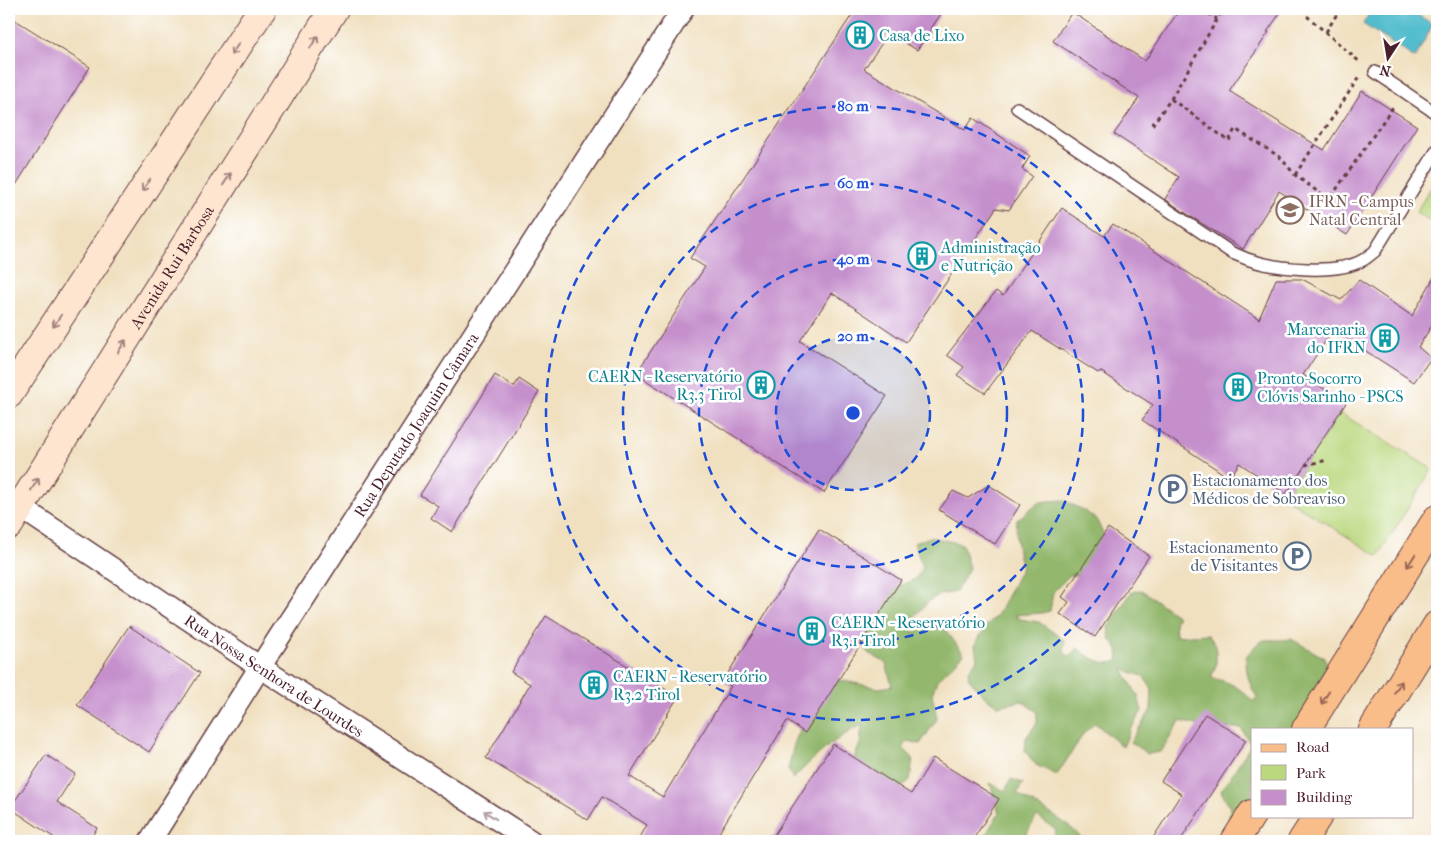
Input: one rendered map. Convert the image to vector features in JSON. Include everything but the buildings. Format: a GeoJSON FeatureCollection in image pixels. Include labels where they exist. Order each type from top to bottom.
{"type":"FeatureCollection","features":[{"type":"Feature","properties":{"kind":"main road"},"geometry":{"type":"LineString","coordinates":[[9,394],[262,9]]}},
{"type":"Feature","properties":{"kind":"main road","name":"Avenida Rui Barbosa"},"geometry":{"type":"LineString","coordinates":[[15,516],[334,9]]}},
{"type":"Feature","properties":{"kind":"main road"},"geometry":{"type":"LineString","coordinates":[[1307,728],[1437,520]]}},
{"type":"Feature","properties":{"kind":"main road"},"geometry":{"type":"LineString","coordinates":[[1374,728],[1437,625]]}},
{"type":"Feature","properties":{"kind":"main road"},"geometry":{"type":"LineString","coordinates":[[1235,841],[1251,816]]}},
{"type":"Feature","properties":{"kind":"main road"},"geometry":{"type":"LineString","coordinates":[[1302,841],[1317,818]]}},
{"type":"Feature","properties":{"kind":"street","name":"Rua Deputado Joaquim Câmara"},"geometry":{"type":"LineString","coordinates":[[150,841],[683,9]]}},
{"type":"Feature","properties":{"kind":"street","name":"Rua Nossa Senhora de Lourdes"},"geometry":{"type":"LineString","coordinates":[[15,516],[260,667],[531,841]]}},
{"type":"Feature","properties":{"kind":"lane"},"geometry":{"type":"LineString","coordinates":[[1370,69],[1437,114]]}},
{"type":"Feature","properties":{"kind":"lane"},"geometry":{"type":"LineString","coordinates":[[1017,108],[1232,253],[1268,264],[1308,269],[1329,269],[1346,266],[1362,261],[1375,251],[1437,150]]}},
{"type":"Feature","properties":{"kind":"path"},"geometry":{"type":"LineString","coordinates":[[1201,9],[1218,20]]}},
{"type":"Feature","properties":{"kind":"path"},"geometry":{"type":"LineString","coordinates":[[1152,125],[1171,99],[1223,9]]}},
{"type":"Feature","properties":{"kind":"path"},"geometry":{"type":"LineString","coordinates":[[1313,9],[1308,17],[1370,69]]}},
{"type":"Feature","properties":{"kind":"path"},"geometry":{"type":"LineString","coordinates":[[1326,32],[1340,9]]}},
{"type":"Feature","properties":{"kind":"path"},"geometry":{"type":"LineString","coordinates":[[1295,175],[1362,72]]}},
{"type":"Feature","properties":{"kind":"path"},"geometry":{"type":"LineString","coordinates":[[1171,99],[1229,141],[1235,129],[1280,157],[1295,175],[1330,200],[1396,102]]}},
{"type":"Feature","properties":{"kind":"path"},"geometry":{"type":"LineString","coordinates":[[1305,465],[1328,460]]}},
{"type":"Feature","properties":{"kind":"green space"},"geometry":{"type":"Polygon","coordinates":[[[1437,178],[1437,225],[1416,212],[1437,178]]]}},
{"type":"Feature","properties":{"kind":"green space"},"geometry":{"type":"Polygon","coordinates":[[[1340,413],[1432,469],[1378,556],[1284,497],[1340,413]]]}},
{"type":"Feature","properties":{"kind":"green space"},"geometry":{"type":"Polygon","coordinates":[[[1063,500],[1083,510],[1096,519],[1106,540],[1087,576],[1070,575],[1053,592],[1050,611],[1015,615],[1020,619],[1039,622],[1065,641],[1064,650],[1068,657],[1077,648],[1097,660],[1108,663],[1114,662],[1119,660],[1118,649],[1110,639],[1108,627],[1132,592],[1141,590],[1178,616],[1175,622],[1176,636],[1208,634],[1216,646],[1216,665],[1211,678],[1234,686],[1253,702],[1257,697],[1248,678],[1246,657],[1256,645],[1264,640],[1291,639],[1325,658],[1328,675],[1307,728],[1251,728],[1251,745],[1241,728],[1210,728],[1180,721],[1161,752],[1148,754],[1130,742],[1151,710],[1152,689],[1143,676],[1123,670],[1138,696],[1142,711],[1130,730],[1123,747],[1095,723],[1084,733],[1057,775],[1036,765],[1025,751],[1026,738],[1037,723],[1037,712],[1022,701],[998,706],[984,696],[968,677],[969,670],[977,660],[975,645],[986,626],[998,614],[1022,567],[1017,544],[1017,520],[1039,502],[1063,500]]]}},
{"type":"Feature","properties":{"kind":"green space"},"geometry":{"type":"Polygon","coordinates":[[[930,537],[962,544],[969,568],[956,592],[939,595],[930,600],[915,616],[913,633],[939,622],[964,654],[937,680],[932,694],[937,719],[920,744],[909,741],[902,747],[913,758],[910,780],[894,793],[851,765],[860,744],[862,725],[825,749],[793,779],[788,769],[794,745],[803,720],[829,678],[879,688],[892,686],[886,663],[868,653],[855,627],[885,592],[915,579],[923,568],[914,543],[930,537]]]}},
{"type":"Feature","properties":{"kind":"green space"},"geometry":{"type":"Polygon","coordinates":[[[1251,745],[1251,796],[1229,818],[1230,808],[1221,791],[1251,745]]]}},
{"type":"Feature","properties":{"kind":"green space"},"geometry":{"type":"Polygon","coordinates":[[[1011,779],[1023,783],[1017,794],[1062,821],[1078,834],[1083,841],[1053,841],[1056,830],[1037,816],[1022,841],[982,841],[999,813],[990,783],[1005,791],[1011,779]]]}},
{"type":"Feature","properties":{"kind":"water"},"geometry":{"type":"Polygon","coordinates":[[[1372,9],[1407,9],[1433,24],[1415,58],[1363,24],[1372,9]]]}},
{"type":"Feature","properties":{"kind":"place","name":"Casa de Lixo"},"geometry":{"type":"Point","coordinates":[860,35]}},
{"type":"Feature","properties":{"kind":"place","name":"IFRN - Campus Natal Central"},"geometry":{"type":"Point","coordinates":[1290,210]}},
{"type":"Feature","properties":{"kind":"place","name":"Administração e Nutrição"},"geometry":{"type":"Point","coordinates":[922,256]}},
{"type":"Feature","properties":{"kind":"place","name":"Marcenaria do IFRN"},"geometry":{"type":"Point","coordinates":[1385,338]}},
{"type":"Feature","properties":{"kind":"place","name":"CAERN - Reservatório R3.3 Tirol"},"geometry":{"type":"Point","coordinates":[761,385]}},
{"type":"Feature","properties":{"kind":"place","name":"Pronto-Socorro Clóvis Sarinho - PSCS"},"geometry":{"type":"Point","coordinates":[1238,387]}},
{"type":"Feature","properties":{"kind":"place","name":"Estacionamento dos Médicos de Sobreaviso"},"geometry":{"type":"Point","coordinates":[1173,489]}},
{"type":"Feature","properties":{"kind":"place","name":"Estacionamento de Visitantes"},"geometry":{"type":"Point","coordinates":[1297,556]}},
{"type":"Feature","properties":{"kind":"place","name":"CAERN - Reservatório R3.1 Tirol"},"geometry":{"type":"Point","coordinates":[812,631]}},
{"type":"Feature","properties":{"kind":"place","name":"CAERN - Reservatório R3.2 Tirol"},"geometry":{"type":"Point","coordinates":[594,685]}}]}
